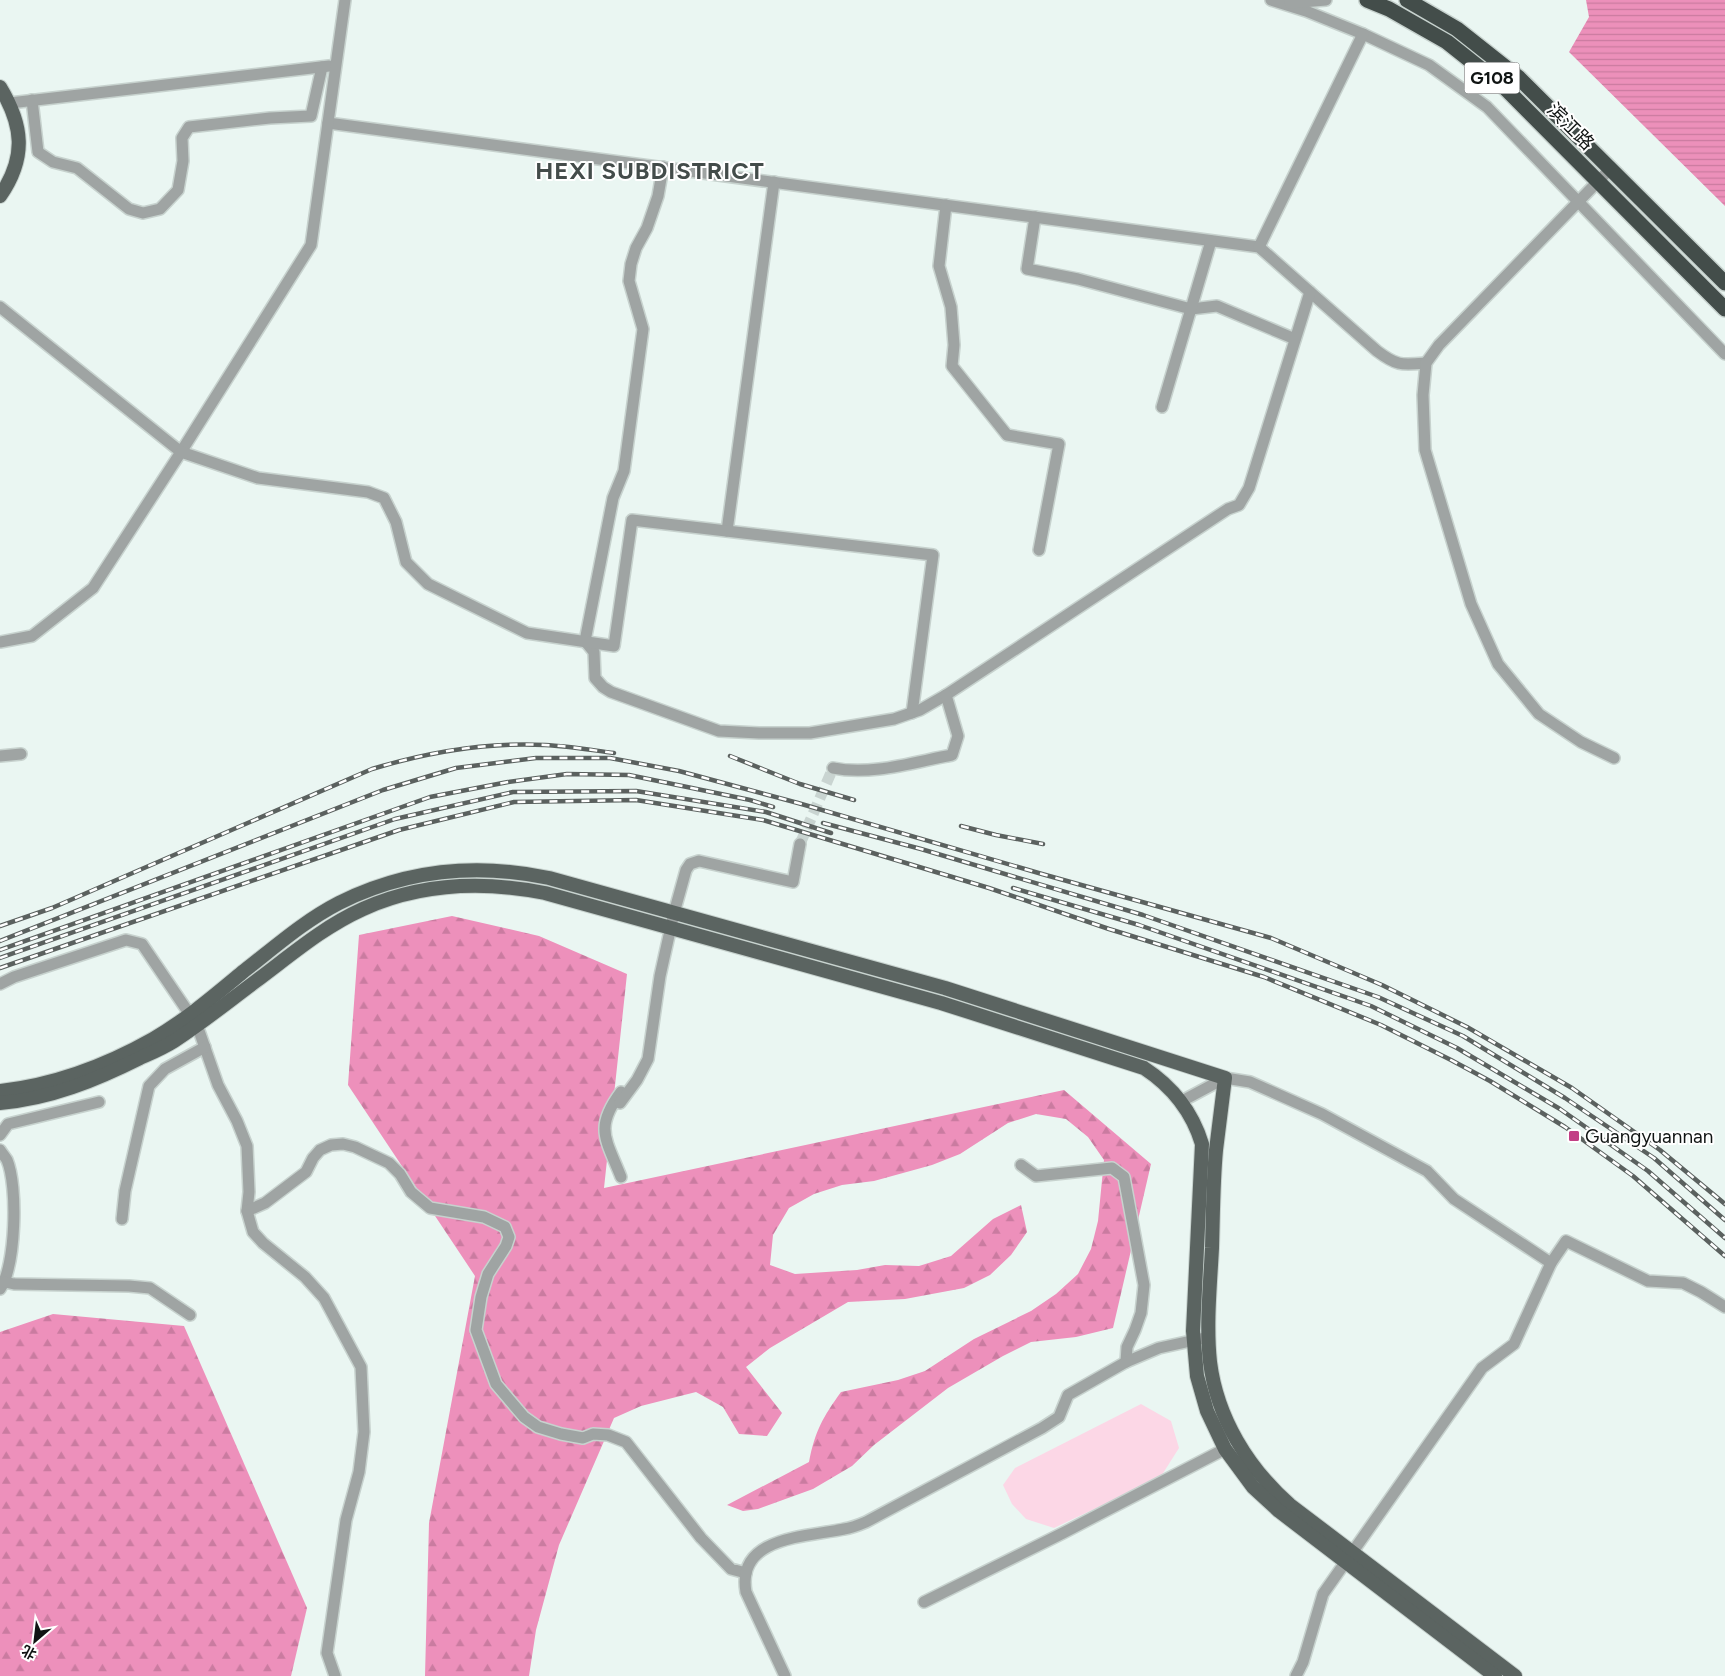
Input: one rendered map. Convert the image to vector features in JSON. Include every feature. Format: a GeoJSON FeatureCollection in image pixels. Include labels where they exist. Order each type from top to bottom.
{"type":"FeatureCollection","features":[{"type":"Feature","properties":{"kind":"highway","name":"滨江路"},"geometry":{"type":"LineString","coordinates":[[1367,0],[1389,9],[1447,42],[1505,88],[1725,309]]}},
{"type":"Feature","properties":{"kind":"highway","name":"滨江路"},"geometry":{"type":"LineString","coordinates":[[1407,0],[1457,29],[1519,78],[1725,284]]}},
{"type":"Feature","properties":{"kind":"main road"},"geometry":{"type":"LineString","coordinates":[[0,87],[10,103],[18,125],[19,146],[16,165],[0,196]]}},
{"type":"Feature","properties":{"kind":"main road"},"geometry":{"type":"LineString","coordinates":[[0,1103],[55,1093],[92,1081],[171,1043],[194,1020],[298,929],[325,911],[358,894],[378,886],[420,875],[470,870],[506,871],[548,878],[945,988],[1225,1078],[1216,1150],[1209,1337],[1210,1362],[1216,1393],[1228,1425],[1244,1454],[1277,1493],[1349,1557],[1495,1676]]}},
{"type":"Feature","properties":{"kind":"main road"},"geometry":{"type":"LineString","coordinates":[[0,1090],[47,1082],[114,1058],[194,1020],[333,925],[365,909],[384,901],[423,891],[443,887],[477,886],[525,889],[670,928],[941,1003],[1144,1068],[1165,1083],[1182,1101],[1194,1122],[1202,1144],[1194,1341],[1195,1361],[1202,1394],[1214,1427],[1225,1449],[1241,1473],[1265,1500],[1349,1557],[1515,1676]]}},
{"type":"Feature","properties":{"kind":"street"},"geometry":{"type":"LineString","coordinates":[[0,642],[32,636],[93,588],[311,245],[345,0]]}},
{"type":"Feature","properties":{"kind":"street"},"geometry":{"type":"LineString","coordinates":[[1271,0],[1363,34],[1429,66],[1487,107],[1725,354]]}},
{"type":"Feature","properties":{"kind":"street"},"geometry":{"type":"LineString","coordinates":[[1283,3],[1326,0]]}},
{"type":"Feature","properties":{"kind":"street"},"geometry":{"type":"LineString","coordinates":[[1259,247],[1363,34]]}},
{"type":"Feature","properties":{"kind":"street"},"geometry":{"type":"LineString","coordinates":[[10,103],[336,65]]}},
{"type":"Feature","properties":{"kind":"street"},"geometry":{"type":"LineString","coordinates":[[32,100],[38,152],[53,162],[77,168],[129,209],[142,213],[160,209],[178,190],[183,161],[182,138],[188,127],[270,118],[311,116],[322,67]]}},
{"type":"Feature","properties":{"kind":"street"},"geometry":{"type":"LineString","coordinates":[[328,123],[1259,247],[1392,362],[1408,364],[1426,363]]}},
{"type":"Feature","properties":{"kind":"street"},"geometry":{"type":"LineString","coordinates":[[585,641],[613,498],[624,471],[643,329],[629,280],[631,264],[639,241],[647,228],[658,196],[663,167]]}},
{"type":"Feature","properties":{"kind":"street"},"geometry":{"type":"LineString","coordinates":[[1611,168],[1439,345],[1426,363],[1422,395],[1425,450],[1471,604],[1498,664],[1540,714],[1581,742],[1614,758]]}},
{"type":"Feature","properties":{"kind":"street"},"geometry":{"type":"LineString","coordinates":[[727,531],[774,182]]}},
{"type":"Feature","properties":{"kind":"street"},"geometry":{"type":"LineString","coordinates":[[946,206],[939,266],[951,307],[954,345],[952,366],[1007,435],[1059,444],[1039,550]]}},
{"type":"Feature","properties":{"kind":"street"},"geometry":{"type":"LineString","coordinates":[[1035,217],[1027,268],[1078,279],[1191,309],[1217,306],[1295,339]]}},
{"type":"Feature","properties":{"kind":"street"},"geometry":{"type":"LineString","coordinates":[[1162,407],[1211,241]]}},
{"type":"Feature","properties":{"kind":"street"},"geometry":{"type":"LineString","coordinates":[[585,641],[594,652],[595,678],[603,687],[611,692],[719,731],[810,733],[894,720],[920,710],[946,695],[1228,509],[1239,505],[1249,488],[1310,292]]}},
{"type":"Feature","properties":{"kind":"street"},"geometry":{"type":"LineString","coordinates":[[0,307],[181,452],[258,478],[368,492],[384,498],[396,522],[406,562],[428,584],[527,633],[614,646],[632,520],[933,555],[912,713]]}},
{"type":"Feature","properties":{"kind":"street"},"geometry":{"type":"LineString","coordinates":[[833,768],[850,771],[868,770],[952,755],[958,736],[946,695]]}},
{"type":"Feature","properties":{"kind":"street"},"geometry":{"type":"LineString","coordinates":[[0,756],[21,754]]}},
{"type":"Feature","properties":{"kind":"street"},"geometry":{"type":"LineString","coordinates":[[620,1103],[645,1066],[650,1049],[651,1030],[670,928],[686,870],[690,864],[699,861],[793,882],[800,844]]}},
{"type":"Feature","properties":{"kind":"street"},"geometry":{"type":"LineString","coordinates":[[0,984],[14,977],[126,940],[142,944],[194,1020],[218,1085],[237,1121],[247,1146],[249,1192],[247,1212],[250,1225],[258,1238],[294,1267],[324,1298],[361,1367],[364,1432],[360,1464],[346,1520],[327,1653],[335,1676]]}},
{"type":"Feature","properties":{"kind":"street"},"geometry":{"type":"LineString","coordinates":[[622,1177],[606,1139],[605,1120],[611,1106],[635,1071],[651,1030]]}},
{"type":"Feature","properties":{"kind":"street"},"geometry":{"type":"LineString","coordinates":[[122,1219],[125,1191],[149,1086],[165,1070],[205,1047]]}},
{"type":"Feature","properties":{"kind":"street"},"geometry":{"type":"LineString","coordinates":[[1182,1101],[1225,1078],[1250,1082],[1322,1114],[1427,1171],[1454,1199],[1551,1263]]}},
{"type":"Feature","properties":{"kind":"street"},"geometry":{"type":"LineString","coordinates":[[0,1136],[8,1124],[99,1102]]}},
{"type":"Feature","properties":{"kind":"street"},"geometry":{"type":"LineString","coordinates":[[247,1212],[265,1203],[306,1172],[313,1158],[320,1150],[331,1145],[343,1144],[355,1147],[389,1163],[400,1174],[411,1192],[430,1208],[484,1217],[505,1227],[509,1236],[506,1246],[488,1274],[481,1297],[476,1330],[496,1384],[524,1418],[538,1426],[554,1432],[583,1438],[593,1434],[608,1435],[626,1442],[700,1538],[731,1569],[746,1573]]}},
{"type":"Feature","properties":{"kind":"street"},"geometry":{"type":"LineString","coordinates":[[0,1150],[7,1160],[13,1194],[13,1237],[3,1285],[129,1286],[150,1288],[190,1315]]}},
{"type":"Feature","properties":{"kind":"street"},"geometry":{"type":"LineString","coordinates":[[1021,1165],[1036,1176],[1112,1168],[1124,1177],[1144,1285],[1140,1313],[1135,1330],[1126,1347],[1126,1362]]}},
{"type":"Feature","properties":{"kind":"street"},"geometry":{"type":"LineString","coordinates":[[1296,1676],[1303,1662],[1323,1594],[1482,1368],[1514,1344],[1551,1263],[1566,1242],[1648,1281],[1683,1283],[1725,1307]]}},
{"type":"Feature","properties":{"kind":"street"},"geometry":{"type":"LineString","coordinates":[[784,1676],[746,1592],[746,1573],[750,1562],[762,1550],[788,1538],[845,1529],[866,1522],[1042,1428],[1059,1417],[1068,1396],[1126,1362],[1159,1348],[1209,1337]]}},
{"type":"Feature","properties":{"kind":"street"},"geometry":{"type":"LineString","coordinates":[[924,1602],[1225,1449]]}},
{"type":"Feature","properties":{"kind":"green space"},"geometry":{"type":"Polygon","coordinates":[[[452,916],[539,936],[627,974],[604,1188],[1064,1090],[1151,1164],[1113,1328],[1076,1337],[1031,1342],[948,1388],[874,1445],[852,1466],[813,1489],[758,1509],[743,1511],[727,1505],[809,1462],[820,1425],[841,1392],[898,1380],[925,1371],[974,1339],[1031,1311],[1056,1294],[1078,1274],[1091,1249],[1098,1221],[1104,1160],[1088,1137],[1066,1119],[1036,1114],[1008,1123],[960,1154],[932,1165],[874,1181],[842,1185],[814,1194],[789,1208],[773,1235],[770,1265],[795,1274],[857,1270],[885,1265],[919,1266],[951,1256],[993,1219],[1021,1205],[1027,1232],[1011,1255],[990,1275],[964,1288],[905,1299],[848,1302],[770,1348],[746,1367],[782,1413],[767,1436],[739,1434],[723,1407],[696,1392],[641,1406],[614,1418],[559,1545],[536,1630],[529,1676],[425,1676],[429,1523],[475,1276],[348,1085],[359,935],[452,916]]]}},
{"type":"Feature","properties":{"kind":"green space"},"geometry":{"type":"Polygon","coordinates":[[[53,1314],[184,1326],[307,1608],[291,1676],[0,1676],[0,1332],[53,1314]]]}},
{"type":"Feature","properties":{"kind":"shaded area"},"geometry":{"type":"Polygon","coordinates":[[[1586,0],[1725,0],[1725,206],[1569,52],[1589,17],[1586,0]]]}},
{"type":"Feature","properties":{"kind":"shaded area"},"geometry":{"type":"Polygon","coordinates":[[[1141,1404],[1171,1421],[1179,1448],[1160,1478],[1054,1528],[1026,1519],[1012,1504],[1003,1485],[1015,1468],[1141,1404]]]}},
{"type":"Feature","properties":{"kind":"tunnel"},"geometry":{"type":"LineString","coordinates":[[800,844],[833,768]]}},
{"type":"Feature","properties":{"kind":"railway"},"geometry":{"type":"LineString","coordinates":[[0,926],[52,908],[372,769],[393,763],[436,753],[479,747],[523,744],[580,748],[614,753]]}},
{"type":"Feature","properties":{"kind":"railway"},"geometry":{"type":"LineString","coordinates":[[730,756],[800,784],[854,800]]}},
{"type":"Feature","properties":{"kind":"railway"},"geometry":{"type":"LineString","coordinates":[[0,941],[383,790],[456,768],[536,758],[610,758],[679,771],[798,803],[1271,938],[1382,985],[1467,1027],[1572,1088],[1660,1150],[1725,1204]]}},
{"type":"Feature","properties":{"kind":"railway"},"geometry":{"type":"LineString","coordinates":[[0,950],[430,797],[508,782],[567,774],[629,775],[750,800],[773,807]]}},
{"type":"Feature","properties":{"kind":"railway"},"geometry":{"type":"LineString","coordinates":[[0,958],[395,819],[513,792],[636,791],[766,812],[831,833]]}},
{"type":"Feature","properties":{"kind":"railway"},"geometry":{"type":"LineString","coordinates":[[0,968],[399,830],[514,802],[636,800],[763,820],[989,888],[1109,929],[1264,977],[1381,1025],[1490,1081],[1565,1127],[1633,1176],[1725,1256]]}},
{"type":"Feature","properties":{"kind":"railway"},"geometry":{"type":"LineString","coordinates":[[823,823],[921,849],[1143,915],[1378,997],[1463,1036],[1565,1098],[1654,1158],[1725,1220]]}},
{"type":"Feature","properties":{"kind":"railway"},"geometry":{"type":"LineString","coordinates":[[961,826],[1043,844]]}},
{"type":"Feature","properties":{"kind":"railway"},"geometry":{"type":"LineString","coordinates":[[1013,888],[1139,925],[1371,1006],[1457,1048],[1560,1109],[1648,1171],[1725,1238]]}},
{"type":"Feature","properties":{"kind":"place","name":"Guangyuannan"},"geometry":{"type":"Point","coordinates":[1574,1136]}},
{"type":"Feature","properties":{"kind":"district","name":"HEXI SUBDISTRICT"},"geometry":{"type":"Point","coordinates":[650,171]}}]}
